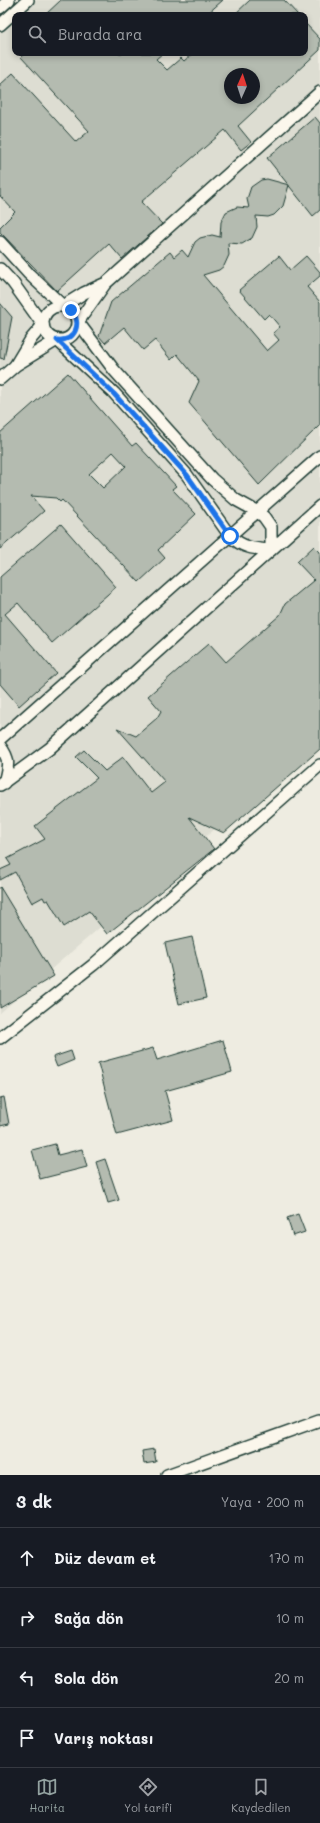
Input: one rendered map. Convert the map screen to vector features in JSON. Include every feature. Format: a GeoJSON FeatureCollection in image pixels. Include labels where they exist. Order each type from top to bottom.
{"type":"FeatureCollection","features":[{"type":"Feature","properties":{"kind":"street"},"geometry":{"type":"LineString","coordinates":[[0,8],[8,0]]}},
{"type":"Feature","properties":{"kind":"street"},"geometry":{"type":"LineString","coordinates":[[15,12],[28,0]]}},
{"type":"Feature","properties":{"kind":"street"},"geometry":{"type":"LineString","coordinates":[[0,25],[12,14]]}},
{"type":"Feature","properties":{"kind":"street"},"geometry":{"type":"LineString","coordinates":[[0,379],[16,365],[57,340],[70,337],[75,333],[78,322],[105,284],[320,92]]}},
{"type":"Feature","properties":{"kind":"street"},"geometry":{"type":"LineString","coordinates":[[0,242],[29,274],[63,306],[75,314],[78,322],[114,370],[212,479],[236,500],[258,512],[271,527],[271,550]]}},
{"type":"Feature","properties":{"kind":"street"},"geometry":{"type":"LineString","coordinates":[[0,269],[43,325],[47,334],[57,340],[114,394],[187,475],[230,536],[239,544],[250,549],[271,550]]}},
{"type":"Feature","properties":{"kind":"street"},"geometry":{"type":"LineString","coordinates":[[16,365],[31,338],[43,325],[45,315],[49,310],[54,307],[63,306],[84,293],[105,284]]}},
{"type":"Feature","properties":{"kind":"street"},"geometry":{"type":"LineString","coordinates":[[0,739],[320,456]]}},
{"type":"Feature","properties":{"kind":"street"},"geometry":{"type":"LineString","coordinates":[[1,783],[49,749],[320,506]]}},
{"type":"Feature","properties":{"kind":"street"},"geometry":{"type":"LineString","coordinates":[[0,746],[6,754],[8,765],[1,783]]}},
{"type":"Feature","properties":{"kind":"street"},"geometry":{"type":"LineString","coordinates":[[0,1038],[93,966],[320,765]]}},
{"type":"Feature","properties":{"kind":"street"},"geometry":{"type":"LineString","coordinates":[[167,1475],[320,1420]]}},
{"type":"Feature","properties":{"kind":"shaded area"},"geometry":{"type":"Polygon","coordinates":[[[0,0],[320,0],[320,739],[0,1013],[0,0]]]}},
{"type":"Feature","properties":{"kind":"building"},"geometry":{"type":"Polygon","coordinates":[[[61,0],[223,0],[209,12],[48,12],[61,0]]]}},
{"type":"Feature","properties":{"kind":"building"},"geometry":{"type":"Polygon","coordinates":[[[250,0],[284,0],[295,12],[237,12],[250,0]]]}},
{"type":"Feature","properties":{"kind":"building"},"geometry":{"type":"Polygon","coordinates":[[[308,26],[320,39],[320,50],[238,126],[251,142],[241,150],[225,130],[141,202],[162,224],[122,259],[109,244],[57,291],[0,232],[0,227],[15,212],[0,196],[0,85],[13,73],[76,142],[89,131],[21,57],[22,56],[160,56],[156,59],[167,70],[181,58],[184,61],[190,56],[308,56],[308,26]]]}},
{"type":"Feature","properties":{"kind":"building"},"geometry":{"type":"Polygon","coordinates":[[[315,117],[320,123],[320,210],[313,216],[267,158],[315,117]]]}},
{"type":"Feature","properties":{"kind":"building"},"geometry":{"type":"Polygon","coordinates":[[[267,179],[289,185],[283,206],[274,215],[268,217],[256,216],[257,227],[252,238],[242,244],[228,243],[229,255],[224,266],[219,270],[203,275],[267,351],[279,340],[273,333],[280,327],[269,314],[264,319],[239,290],[279,256],[290,270],[306,256],[320,272],[320,276],[307,287],[320,302],[320,425],[259,485],[189,403],[199,381],[177,354],[171,360],[155,340],[143,350],[124,327],[105,343],[99,336],[111,302],[170,252],[174,257],[182,250],[188,257],[195,242],[200,238],[212,235],[220,237],[221,222],[226,212],[237,207],[249,208],[247,199],[251,187],[261,180],[267,179]]]}},
{"type":"Feature","properties":{"kind":"building"},"geometry":{"type":"Polygon","coordinates":[[[0,303],[12,317],[4,359],[0,358],[0,303]]]}},
{"type":"Feature","properties":{"kind":"building"},"geometry":{"type":"Polygon","coordinates":[[[68,373],[132,446],[136,443],[176,486],[172,489],[196,514],[158,550],[165,558],[139,582],[62,500],[60,502],[56,498],[31,496],[44,511],[0,549],[0,433],[68,373]],[[113,452],[89,474],[103,488],[126,466],[113,452]]]}},
{"type":"Feature","properties":{"kind":"building"},"geometry":{"type":"Polygon","coordinates":[[[61,524],[116,587],[52,643],[18,603],[5,614],[56,673],[19,706],[0,684],[0,577],[61,524]]]}},
{"type":"Feature","properties":{"kind":"building"},"geometry":{"type":"Polygon","coordinates":[[[314,546],[320,552],[320,749],[224,833],[189,817],[214,849],[107,934],[89,911],[64,927],[48,900],[45,901],[43,897],[32,903],[15,872],[0,880],[0,870],[11,865],[7,859],[45,839],[35,826],[97,778],[76,757],[84,750],[105,771],[123,757],[151,793],[165,782],[117,728],[136,736],[157,718],[161,711],[148,696],[209,643],[226,662],[280,615],[285,604],[314,580],[297,562],[314,546]]]}},
{"type":"Feature","properties":{"kind":"building"},"geometry":{"type":"Polygon","coordinates":[[[0,887],[54,976],[0,1008],[0,887]]]}},
{"type":"Feature","properties":{"kind":"building"},"geometry":{"type":"Polygon","coordinates":[[[192,937],[206,998],[179,1004],[165,943],[192,937]]]}},
{"type":"Feature","properties":{"kind":"building"},"geometry":{"type":"Polygon","coordinates":[[[223,1040],[232,1072],[165,1091],[173,1120],[117,1135],[98,1063],[153,1048],[157,1060],[223,1040]]]}},
{"type":"Feature","properties":{"kind":"building"},"geometry":{"type":"Polygon","coordinates":[[[71,1051],[74,1060],[57,1067],[53,1057],[71,1051]]]}},
{"type":"Feature","properties":{"kind":"building"},"geometry":{"type":"Polygon","coordinates":[[[4,1097],[9,1124],[0,1126],[0,1098],[4,1097]]]}},
{"type":"Feature","properties":{"kind":"building"},"geometry":{"type":"Polygon","coordinates":[[[55,1144],[58,1155],[82,1149],[87,1167],[40,1179],[32,1150],[55,1144]]]}},
{"type":"Feature","properties":{"kind":"building"},"geometry":{"type":"Polygon","coordinates":[[[105,1159],[119,1200],[108,1203],[96,1162],[105,1159]]]}},
{"type":"Feature","properties":{"kind":"building"},"geometry":{"type":"Polygon","coordinates":[[[298,1214],[305,1232],[293,1236],[287,1218],[298,1214]]]}},
{"type":"Feature","properties":{"kind":"building"},"geometry":{"type":"Polygon","coordinates":[[[154,1449],[156,1462],[144,1464],[142,1451],[154,1449]]]}},
{"type":"Feature","properties":{"kind":"route"},"geometry":{"type":"LineString","coordinates":[[71,310],[75,314],[78,322],[75,333],[67,339],[61,341],[57,340],[114,394],[187,475],[230,536]]}}]}
